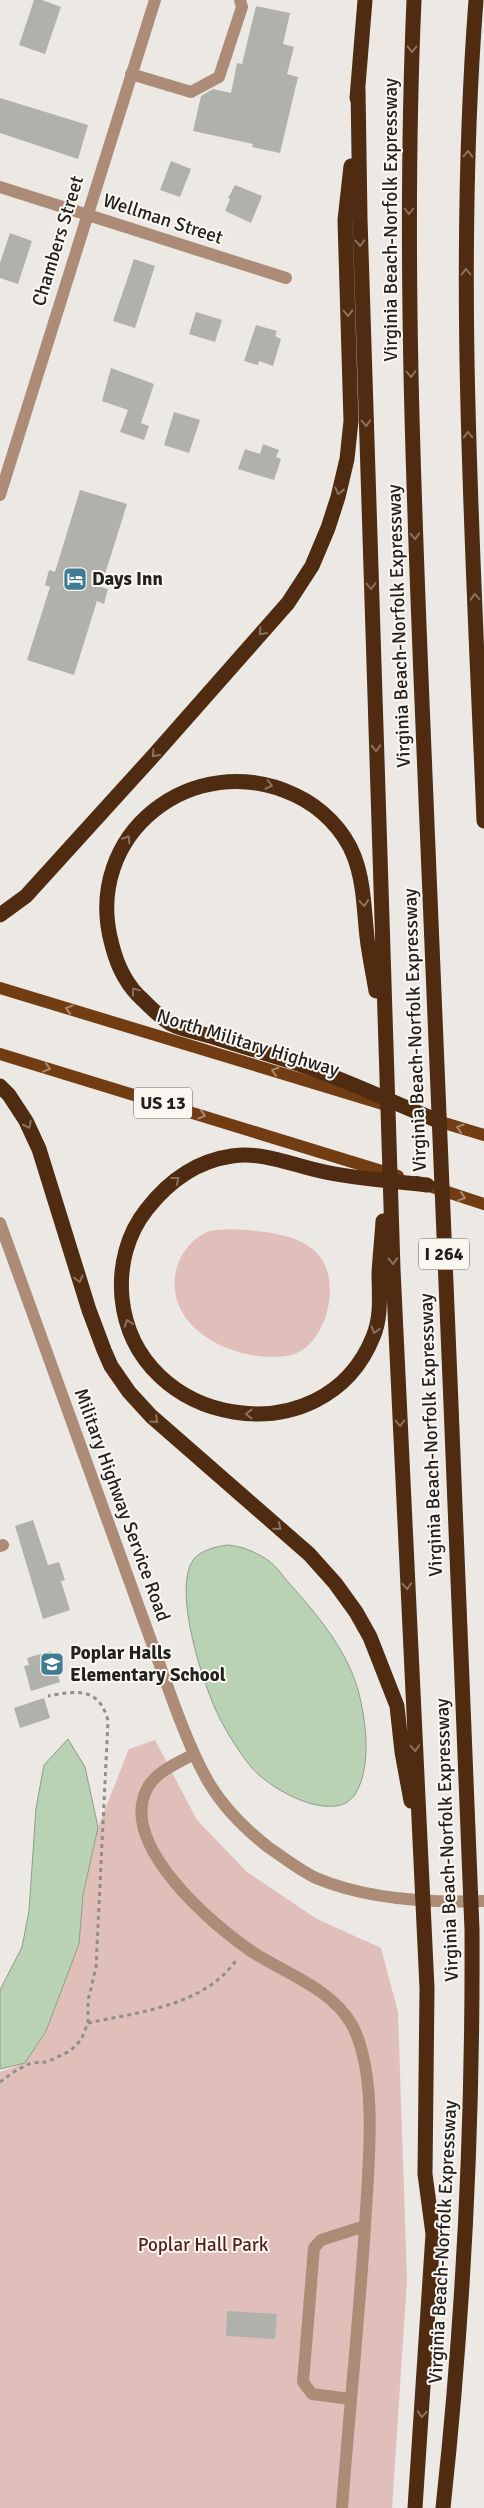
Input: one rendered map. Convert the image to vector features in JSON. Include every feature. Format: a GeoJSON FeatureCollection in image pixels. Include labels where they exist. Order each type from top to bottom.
{"type":"FeatureCollection","features":[{"type":"Feature","properties":{"kind":"highway"},"geometry":{"type":"LineString","coordinates":[[0,915],[26,896],[154,755],[288,603],[312,566],[338,497],[347,459],[351,421],[345,220],[365,0]]}},
{"type":"Feature","properties":{"kind":"highway","name":"Virginia Beach-Norfolk Expressway"},"geometry":{"type":"LineString","coordinates":[[414,0],[409,161],[409,277],[415,531],[472,1930],[469,2178],[462,2307],[443,2508]]}},
{"type":"Feature","properties":{"kind":"highway"},"geometry":{"type":"LineString","coordinates":[[476,0],[466,184],[466,303],[468,432],[484,821]]}},
{"type":"Feature","properties":{"kind":"highway"},"geometry":{"type":"LineString","coordinates":[[358,90],[360,237],[386,1052],[407,1582],[423,1866],[427,1988],[425,2174],[433,2234],[415,2508]]}},
{"type":"Feature","properties":{"kind":"highway"},"geometry":{"type":"LineString","coordinates":[[386,1052],[367,938],[362,886],[354,855],[340,831],[324,814],[306,800],[281,788],[254,781],[227,780],[186,790],[166,801],[148,815],[132,832],[119,855],[110,881],[106,913],[108,932],[115,956],[126,978],[140,998],[170,1024],[436,1120]]}},
{"type":"Feature","properties":{"kind":"highway"},"geometry":{"type":"LineString","coordinates":[[0,1086],[9,1095],[26,1121],[39,1148],[89,1310],[111,1366],[129,1392],[151,1416],[308,1554],[335,1583],[370,1637],[397,1706],[402,1752],[423,1866]]}},
{"type":"Feature","properties":{"kind":"highway"},"geometry":{"type":"LineString","coordinates":[[390,1142],[379,1272],[379,1310],[374,1335],[366,1352],[352,1371],[335,1387],[315,1400],[293,1409],[269,1414],[240,1414],[218,1410],[180,1393],[162,1379],[146,1362],[127,1324],[123,1307],[120,1284],[123,1261],[129,1239],[139,1218],[160,1193],[178,1177],[216,1159],[234,1155],[262,1155],[325,1172],[427,1186]]}},
{"type":"Feature","properties":{"kind":"main road","name":"North Military Highway"},"geometry":{"type":"LineString","coordinates":[[0,988],[321,1079]]}},
{"type":"Feature","properties":{"kind":"main road","name":"US 13"},"geometry":{"type":"LineString","coordinates":[[0,1054],[326,1152],[484,1204]]}},
{"type":"Feature","properties":{"kind":"main road"},"geometry":{"type":"LineString","coordinates":[[436,1120],[484,1135]]}},
{"type":"Feature","properties":{"kind":"street","name":"Chambers Street"},"geometry":{"type":"LineString","coordinates":[[0,495],[155,0]]}},
{"type":"Feature","properties":{"kind":"street"},"geometry":{"type":"LineString","coordinates":[[131,74],[191,92],[219,77],[242,7],[240,0]]}},
{"type":"Feature","properties":{"kind":"street","name":"Wellman Street"},"geometry":{"type":"LineString","coordinates":[[0,186],[286,278]]}},
{"type":"Feature","properties":{"kind":"street","name":"Military Highway Service Road"},"geometry":{"type":"LineString","coordinates":[[0,1223],[175,1708],[194,1754],[220,1798],[252,1835],[316,1877],[368,1893],[410,1900],[484,1901]]}},
{"type":"Feature","properties":{"kind":"street"},"geometry":{"type":"LineString","coordinates":[[194,1754],[158,1774],[148,1786],[140,1811],[142,1826],[150,1847],[168,1873],[194,1902],[245,1946],[324,1994],[342,2010],[352,2026],[366,2068],[369,2148],[365,2226],[358,2334],[350,2399],[342,2508]]}},
{"type":"Feature","properties":{"kind":"street"},"geometry":{"type":"LineString","coordinates":[[350,2399],[312,2394],[303,2382],[314,2248],[320,2240],[365,2226]]}},
{"type":"Feature","properties":{"kind":"path"},"geometry":{"type":"LineString","coordinates":[[0,2082],[31,2064],[47,2062],[70,2051],[81,2040],[88,2023],[88,2001],[96,1967],[108,1721],[106,1712],[93,1696],[83,1692],[72,1692],[48,1696]]}},
{"type":"Feature","properties":{"kind":"path"},"geometry":{"type":"LineString","coordinates":[[88,2023],[166,2007],[198,1991],[230,1969],[245,1946]]}},
{"type":"Feature","properties":{"kind":"green space"},"geometry":{"type":"Polygon","coordinates":[[[231,1229],[277,1234],[299,1241],[317,1253],[325,1265],[329,1280],[330,1296],[327,1313],[321,1328],[312,1341],[301,1351],[287,1356],[267,1357],[246,1354],[225,1347],[206,1337],[191,1324],[180,1308],[175,1289],[177,1267],[184,1252],[195,1239],[205,1233],[214,1230],[231,1229]]]}},
{"type":"Feature","properties":{"kind":"green space","name":"Poplar Hall Park"},"geometry":{"type":"Polygon","coordinates":[[[155,1740],[197,1820],[247,1872],[317,1919],[381,1948],[398,2012],[407,2280],[392,2508],[0,2508],[0,2072],[25,2063],[79,1944],[83,1895],[98,1827],[129,1749],[155,1740]]]}},
{"type":"Feature","properties":{"kind":"shaded area"},"geometry":{"type":"Polygon","coordinates":[[[227,1545],[254,1552],[274,1566],[320,1619],[338,1646],[353,1675],[361,1702],[365,1728],[366,1756],[361,1782],[356,1793],[349,1801],[341,1805],[323,1806],[303,1801],[265,1780],[242,1756],[213,1705],[199,1663],[188,1616],[187,1574],[193,1560],[204,1551],[227,1545]]]}},
{"type":"Feature","properties":{"kind":"shaded area"},"geometry":{"type":"Polygon","coordinates":[[[68,1739],[85,1767],[98,1827],[83,1895],[79,1944],[46,2031],[25,2063],[0,2069],[0,1990],[22,1947],[29,1911],[36,1808],[44,1765],[68,1739]]]}},
{"type":"Feature","properties":{"kind":"building"},"geometry":{"type":"Polygon","coordinates":[[[34,0],[42,0],[61,7],[45,54],[19,45],[34,0]]]}},
{"type":"Feature","properties":{"kind":"building"},"geometry":{"type":"Polygon","coordinates":[[[256,6],[290,13],[283,44],[294,47],[287,74],[298,77],[280,153],[252,147],[253,144],[193,131],[201,96],[213,89],[231,93],[237,63],[242,64],[256,6]]]}},
{"type":"Feature","properties":{"kind":"building"},"geometry":{"type":"Polygon","coordinates":[[[0,98],[88,125],[78,159],[0,133],[0,98]]]}},
{"type":"Feature","properties":{"kind":"building"},"geometry":{"type":"Polygon","coordinates":[[[171,161],[191,169],[180,197],[160,190],[171,161]]]}},
{"type":"Feature","properties":{"kind":"building"},"geometry":{"type":"Polygon","coordinates":[[[235,185],[262,196],[251,223],[225,211],[230,199],[228,198],[235,185]]]}},
{"type":"Feature","properties":{"kind":"building"},"geometry":{"type":"Polygon","coordinates":[[[10,233],[32,241],[18,284],[0,278],[0,263],[10,233]]]}},
{"type":"Feature","properties":{"kind":"building"},"geometry":{"type":"Polygon","coordinates":[[[134,259],[155,266],[135,328],[113,321],[134,259]]]}},
{"type":"Feature","properties":{"kind":"building"},"geometry":{"type":"Polygon","coordinates":[[[196,312],[222,320],[215,342],[189,334],[196,312]]]}},
{"type":"Feature","properties":{"kind":"building"},"geometry":{"type":"Polygon","coordinates":[[[256,325],[277,331],[275,336],[281,339],[273,366],[259,361],[258,365],[244,361],[256,325]]]}},
{"type":"Feature","properties":{"kind":"building"},"geometry":{"type":"Polygon","coordinates":[[[111,368],[154,384],[141,423],[149,426],[144,440],[120,432],[128,410],[102,401],[111,368]]]}},
{"type":"Feature","properties":{"kind":"building"},"geometry":{"type":"Polygon","coordinates":[[[174,412],[200,420],[189,453],[164,445],[174,412]]]}},
{"type":"Feature","properties":{"kind":"building"},"geometry":{"type":"Polygon","coordinates":[[[263,444],[279,450],[276,457],[281,459],[274,480],[238,469],[245,449],[260,454],[263,444]]]}},
{"type":"Feature","properties":{"kind":"building","name":"Days Inn"},"geometry":{"type":"Polygon","coordinates":[[[80,490],[127,504],[101,587],[108,589],[104,604],[97,601],[74,675],[27,660],[50,587],[45,585],[49,570],[55,572],[80,490]]]}},
{"type":"Feature","properties":{"kind":"building"},"geometry":{"type":"Polygon","coordinates":[[[33,1520],[48,1565],[59,1562],[65,1580],[61,1581],[70,1610],[43,1619],[15,1526],[33,1520]]]}},
{"type":"Feature","properties":{"kind":"building"},"geometry":{"type":"Polygon","coordinates":[[[51,1651],[60,1682],[31,1691],[24,1666],[29,1665],[27,1658],[51,1651]]]}},
{"type":"Feature","properties":{"kind":"building"},"geometry":{"type":"Polygon","coordinates":[[[44,1698],[50,1718],[20,1728],[14,1708],[44,1698]]]}},
{"type":"Feature","properties":{"kind":"building"},"geometry":{"type":"Polygon","coordinates":[[[227,2311],[277,2314],[275,2339],[226,2336],[227,2311]]]}},
{"type":"Feature","properties":{"kind":"place","name":"Days Inn"},"geometry":{"type":"Point","coordinates":[75,579]}},
{"type":"Feature","properties":{"kind":"place","name":"Poplar Halls Elementary School"},"geometry":{"type":"Point","coordinates":[52,1664]}}]}
